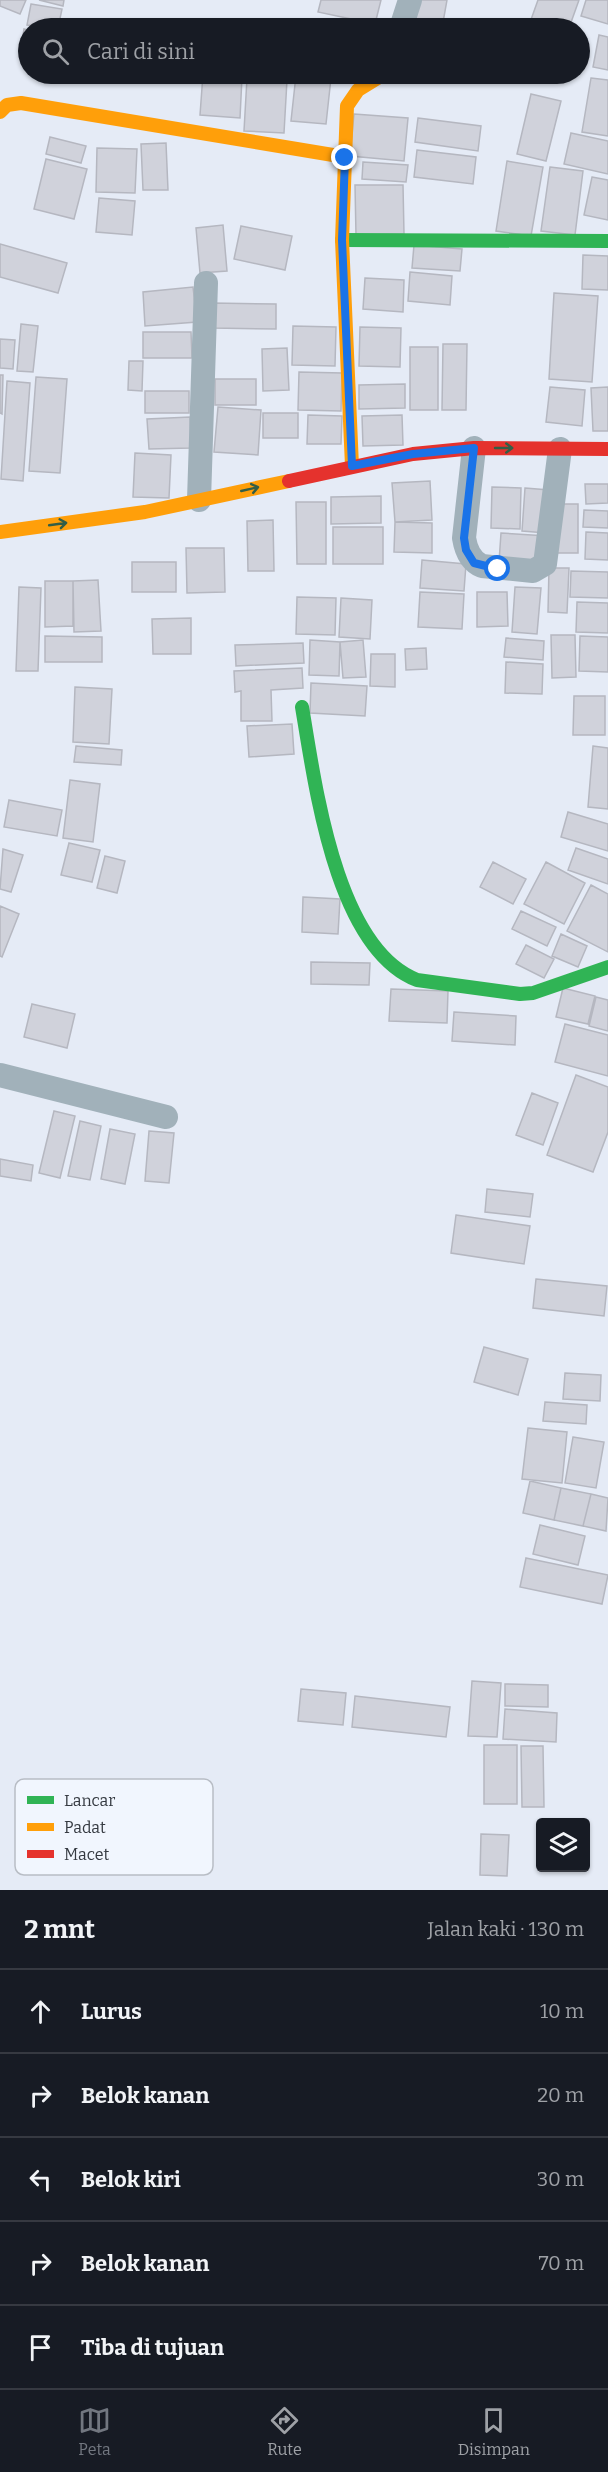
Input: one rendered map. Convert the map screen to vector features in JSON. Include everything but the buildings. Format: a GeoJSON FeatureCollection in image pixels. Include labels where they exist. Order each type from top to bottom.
{"type":"FeatureCollection","features":[{"type":"Feature","properties":{"kind":"street"},"geometry":{"type":"LineString","coordinates":[[404,18],[410,0]]}},
{"type":"Feature","properties":{"kind":"street"},"geometry":{"type":"LineString","coordinates":[[352,466],[342,240],[346,106],[351,94],[363,84]]}},
{"type":"Feature","properties":{"kind":"street"},"geometry":{"type":"LineString","coordinates":[[0,112],[7,105],[21,103],[345,158]]}},
{"type":"Feature","properties":{"kind":"street"},"geometry":{"type":"LineString","coordinates":[[342,240],[608,241]]}},
{"type":"Feature","properties":{"kind":"street"},"geometry":{"type":"LineString","coordinates":[[199,500],[206,283]]}},
{"type":"Feature","properties":{"kind":"street"},"geometry":{"type":"LineString","coordinates":[[474,448],[464,538],[466,550],[474,563],[482,566],[533,572],[545,564],[560,449]]}},
{"type":"Feature","properties":{"kind":"street"},"geometry":{"type":"LineString","coordinates":[[0,532],[145,512],[413,454],[474,448],[608,449]]}},
{"type":"Feature","properties":{"kind":"street"},"geometry":{"type":"LineString","coordinates":[[302,707],[316,790],[336,868],[362,928],[392,967],[409,978],[520,994],[533,993],[608,968]]}},
{"type":"Feature","properties":{"kind":"street"},"geometry":{"type":"LineString","coordinates":[[0,1075],[166,1117]]}},
{"type":"Feature","properties":{"kind":"traffic: fast"},"geometry":{"type":"LineString","coordinates":[[342,240],[608,241]]}},
{"type":"Feature","properties":{"kind":"traffic: fast"},"geometry":{"type":"LineString","coordinates":[[302,707],[322,818],[334,860],[348,900],[366,935],[389,962],[417,980],[520,994],[533,993],[608,967]]}},
{"type":"Feature","properties":{"kind":"traffic: slow"},"geometry":{"type":"LineString","coordinates":[[352,466],[342,240],[347,106],[358,90],[368,84]]}},
{"type":"Feature","properties":{"kind":"traffic: slow"},"geometry":{"type":"LineString","coordinates":[[0,112],[7,105],[21,103],[345,157]]}},
{"type":"Feature","properties":{"kind":"traffic: slow"},"geometry":{"type":"LineString","coordinates":[[0,532],[145,512],[289,481]]}},
{"type":"Feature","properties":{"kind":"traffic: jam"},"geometry":{"type":"LineString","coordinates":[[289,481],[413,454],[474,448],[608,449]]}},
{"type":"Feature","properties":{"kind":"route"},"geometry":{"type":"LineString","coordinates":[[345,158],[342,240],[352,466],[413,454],[474,448],[464,538],[466,550],[474,563],[498,569]]}}]}
